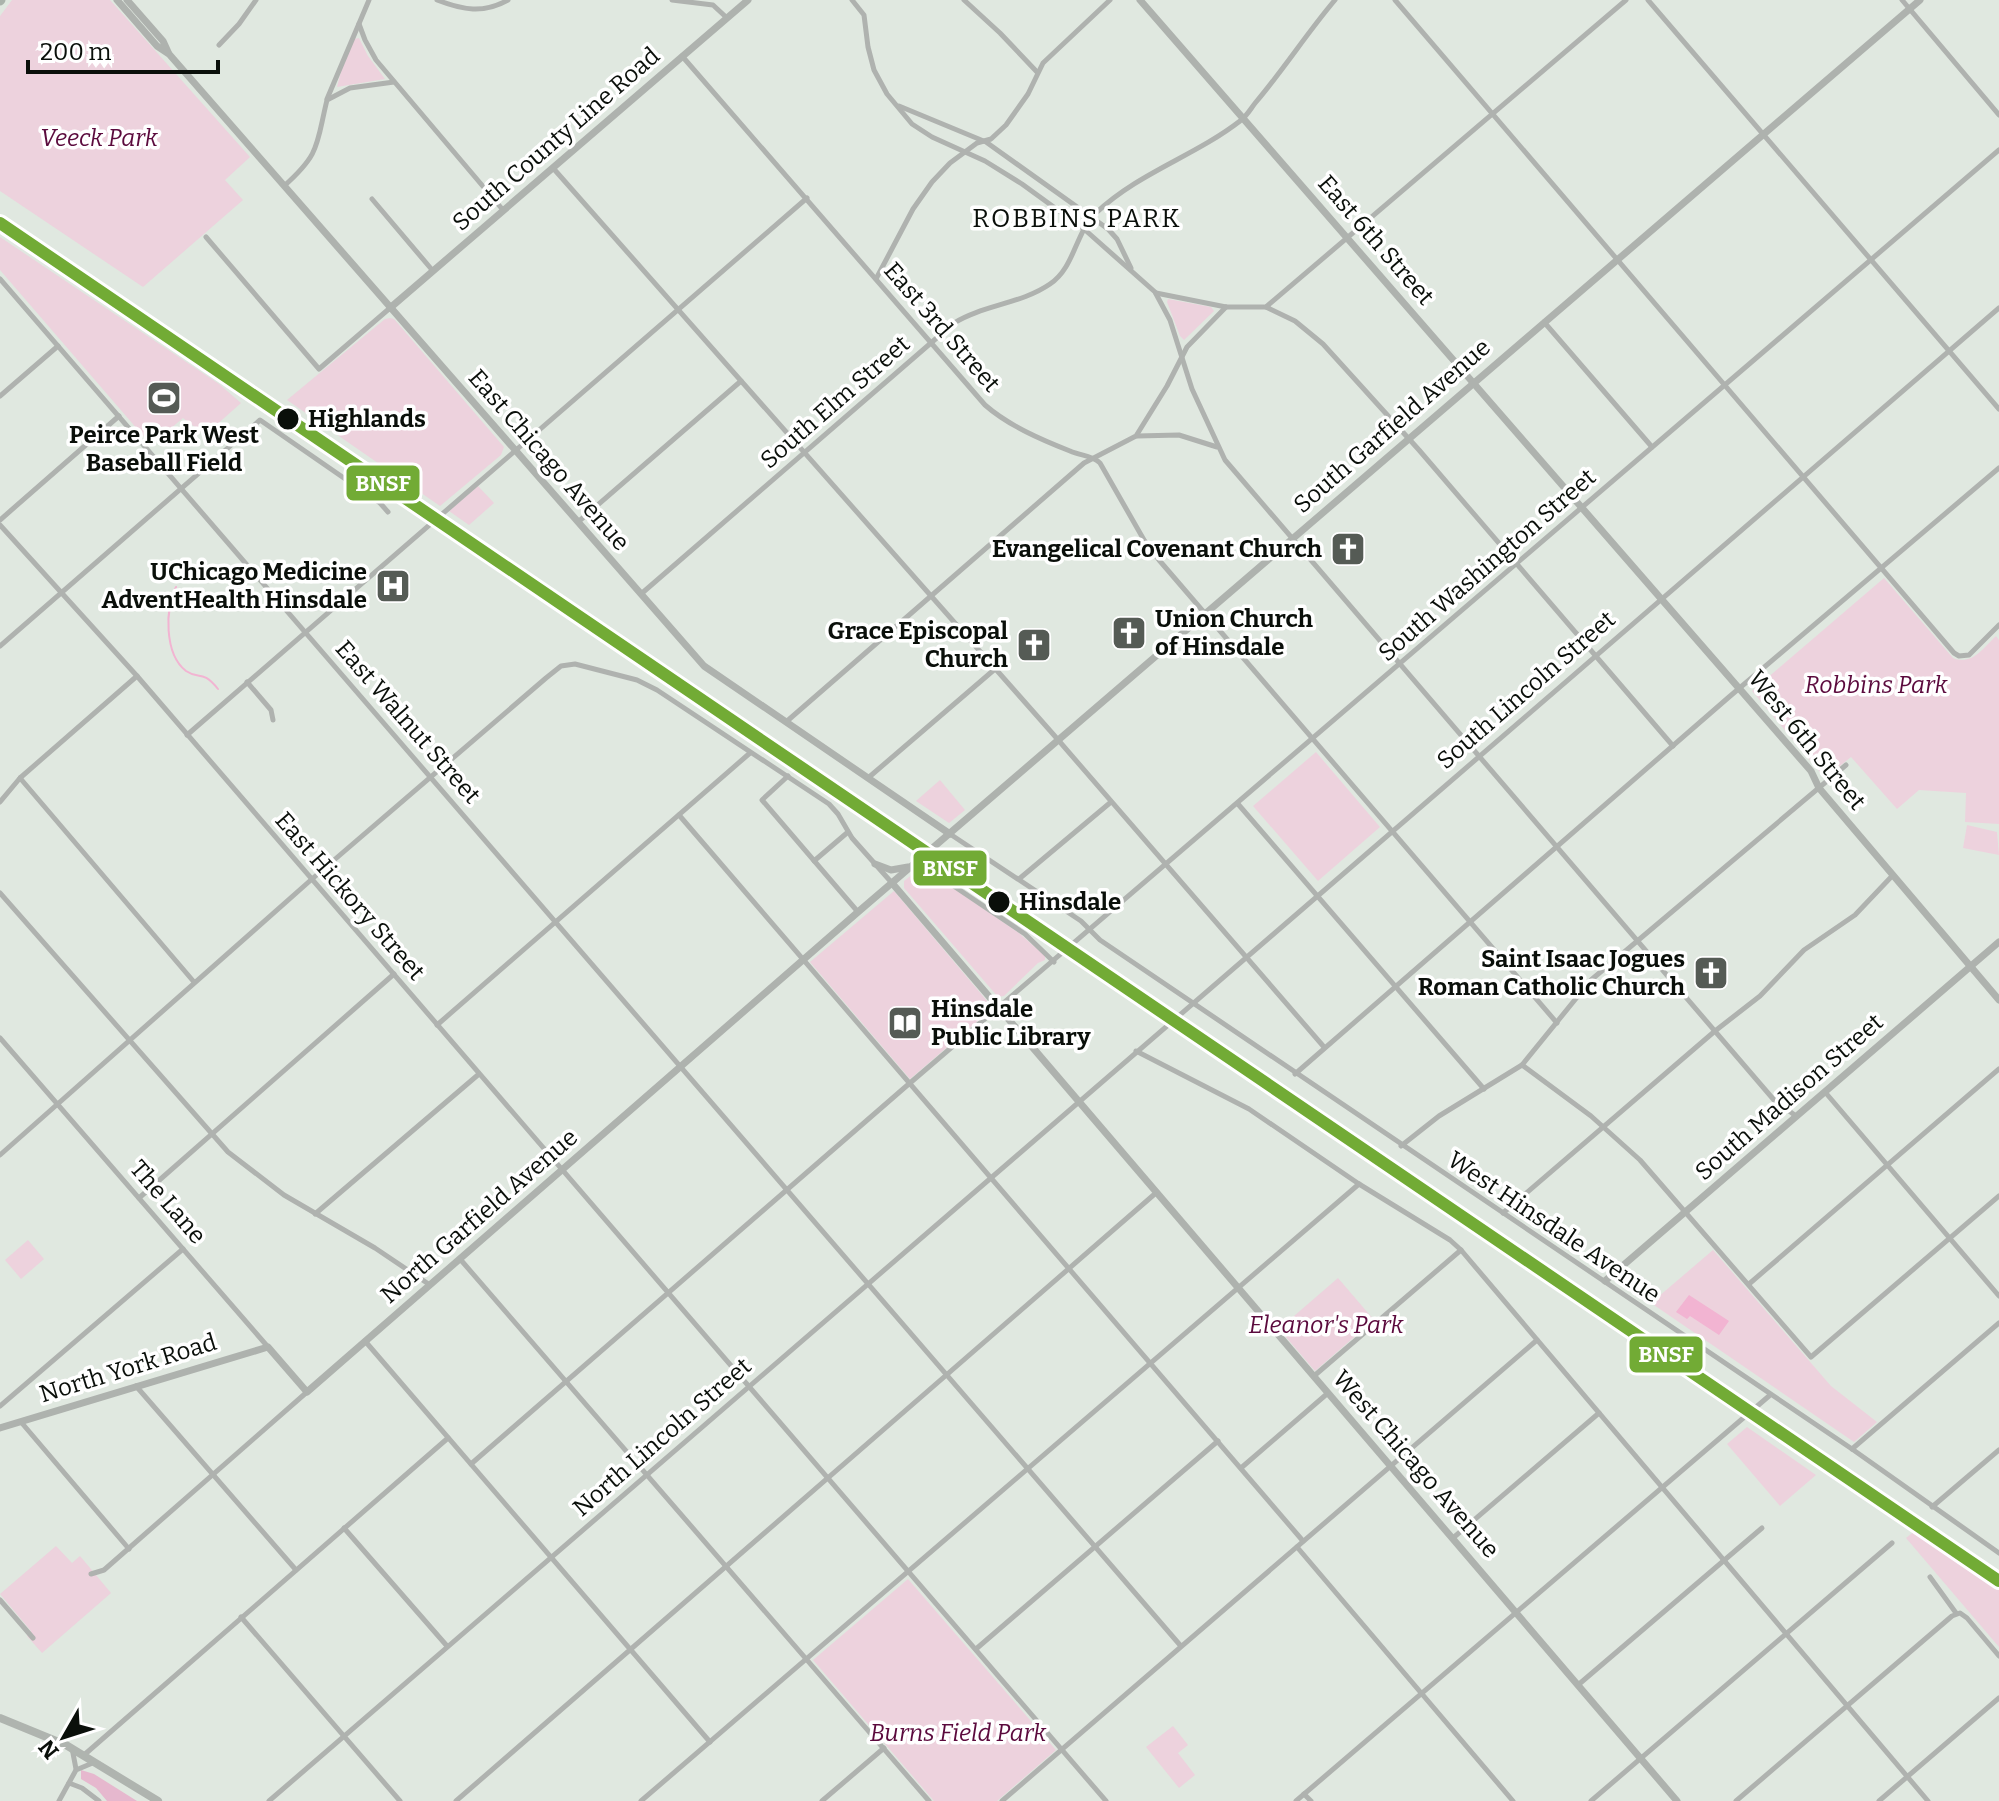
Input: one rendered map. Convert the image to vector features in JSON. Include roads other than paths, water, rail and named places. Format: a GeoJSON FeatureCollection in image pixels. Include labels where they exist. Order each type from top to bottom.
{"type":"FeatureCollection","features":[{"type":"Feature","properties":{"kind":"main road","name":"East Chicago Avenue"},"geometry":{"type":"LineString","coordinates":[[117,0],[157,46],[169,54],[704,666],[950,834]]}},
{"type":"Feature","properties":{"kind":"main road","name":"East Chicago Avenue"},"geometry":{"type":"LineString","coordinates":[[127,0],[163,41],[169,54]]}},
{"type":"Feature","properties":{"kind":"main road","name":"South County Line Road"},"geometry":{"type":"LineString","coordinates":[[390,308],[748,0]]}},
{"type":"Feature","properties":{"kind":"main road","name":"East 6th Street"},"geometry":{"type":"LineString","coordinates":[[1140,0],[1583,506]]}},
{"type":"Feature","properties":{"kind":"main road","name":"South Garfield Avenue"},"geometry":{"type":"LineString","coordinates":[[892,883],[1920,0]]}},
{"type":"Feature","properties":{"kind":"main road","name":"West 6th Street"},"geometry":{"type":"LineString","coordinates":[[1583,506],[1811,771],[1819,788],[1999,1000]]}},
{"type":"Feature","properties":{"kind":"main road"},"geometry":{"type":"LineString","coordinates":[[875,864],[895,870],[918,862]]}},
{"type":"Feature","properties":{"kind":"main road","name":"North Garfield Avenue"},"geometry":{"type":"LineString","coordinates":[[307,1392],[892,883]]}},
{"type":"Feature","properties":{"kind":"main road"},"geometry":{"type":"LineString","coordinates":[[892,883],[999,1009]]}},
{"type":"Feature","properties":{"kind":"main road","name":"South Madison Street"},"geometry":{"type":"LineString","coordinates":[[1605,1281],[1999,942]]}},
{"type":"Feature","properties":{"kind":"main road","name":"West Chicago Avenue"},"geometry":{"type":"LineString","coordinates":[[999,1009],[1677,1801]]}},
{"type":"Feature","properties":{"kind":"main road","name":"North York Road"},"geometry":{"type":"LineString","coordinates":[[0,1428],[268,1347]]}},
{"type":"Feature","properties":{"kind":"main road","name":"The Lane"},"geometry":{"type":"LineString","coordinates":[[268,1347],[307,1392]]}},
{"type":"Feature","properties":{"kind":"main road"},"geometry":{"type":"LineString","coordinates":[[0,1718],[72,1748],[158,1801]]}},
{"type":"Feature","properties":{"kind":"street"},"geometry":{"type":"LineString","coordinates":[[219,45],[256,0]]}},
{"type":"Feature","properties":{"kind":"street"},"geometry":{"type":"LineString","coordinates":[[284,186],[311,161],[327,100],[369,0]]}},
{"type":"Feature","properties":{"kind":"street"},"geometry":{"type":"LineString","coordinates":[[437,0],[469,11],[482,11],[508,0]]}},
{"type":"Feature","properties":{"kind":"street"},"geometry":{"type":"LineString","coordinates":[[672,0],[713,5],[727,18]]}},
{"type":"Feature","properties":{"kind":"street"},"geometry":{"type":"LineString","coordinates":[[852,0],[864,15],[874,70],[895,105],[922,131],[985,161],[1022,184],[1084,229],[1155,292],[1170,320],[1181,357],[1218,448],[1244,484],[1774,1100],[1796,1116]]}},
{"type":"Feature","properties":{"kind":"street"},"geometry":{"type":"LineString","coordinates":[[964,0],[1037,72]]}},
{"type":"Feature","properties":{"kind":"street"},"geometry":{"type":"LineString","coordinates":[[876,279],[922,195],[950,163],[977,143],[986,142],[1006,125],[1028,94],[1037,72],[1110,0]]}},
{"type":"Feature","properties":{"kind":"street","name":"South Elm Street"},"geometry":{"type":"LineString","coordinates":[[640,595],[961,319],[1017,300],[1051,284],[1065,269],[1093,216],[1146,176],[1207,143],[1244,118],[1335,0]]}},
{"type":"Feature","properties":{"kind":"street"},"geometry":{"type":"LineString","coordinates":[[1395,0],[1954,653],[1964,657],[1974,651],[1999,625]]}},
{"type":"Feature","properties":{"kind":"street"},"geometry":{"type":"LineString","coordinates":[[1266,307],[1626,0]]}},
{"type":"Feature","properties":{"kind":"street"},"geometry":{"type":"LineString","coordinates":[[1648,0],[1999,409]]}},
{"type":"Feature","properties":{"kind":"street"},"geometry":{"type":"LineString","coordinates":[[1902,0],[1999,115]]}},
{"type":"Feature","properties":{"kind":"street"},"geometry":{"type":"LineString","coordinates":[[359,24],[376,60],[503,210]]}},
{"type":"Feature","properties":{"kind":"street","name":"East 3rd Street"},"geometry":{"type":"LineString","coordinates":[[682,56],[991,410],[1060,447],[1093,457]]}},
{"type":"Feature","properties":{"kind":"street"},"geometry":{"type":"LineString","coordinates":[[327,100],[350,88],[394,82]]}},
{"type":"Feature","properties":{"kind":"street"},"geometry":{"type":"LineString","coordinates":[[895,105],[986,142],[1093,216],[1117,239],[1133,272]]}},
{"type":"Feature","properties":{"kind":"street","name":"South Washington Street"},"geometry":{"type":"LineString","coordinates":[[471,1464],[910,1083],[1999,150]]}},
{"type":"Feature","properties":{"kind":"street"},"geometry":{"type":"LineString","coordinates":[[553,168],[1059,740],[1324,1047]]}},
{"type":"Feature","properties":{"kind":"street"},"geometry":{"type":"LineString","coordinates":[[187,735],[807,198]]}},
{"type":"Feature","properties":{"kind":"street"},"geometry":{"type":"LineString","coordinates":[[372,199],[433,271]]}},
{"type":"Feature","properties":{"kind":"street"},"geometry":{"type":"LineString","coordinates":[[206,237],[319,369],[390,308]]}},
{"type":"Feature","properties":{"kind":"street","name":"East Walnut Street"},"geometry":{"type":"LineString","coordinates":[[0,279],[1180,1645]]}},
{"type":"Feature","properties":{"kind":"street"},"geometry":{"type":"LineString","coordinates":[[1155,292],[1226,307],[1266,307],[1295,321],[1317,338],[1409,438],[1673,746]]}},
{"type":"Feature","properties":{"kind":"street"},"geometry":{"type":"LineString","coordinates":[[1136,436],[1187,347],[1226,307]]}},
{"type":"Feature","properties":{"kind":"street","name":"South Lincoln Street"},"geometry":{"type":"LineString","coordinates":[[1078,1101],[1999,308]]}},
{"type":"Feature","properties":{"kind":"street"},"geometry":{"type":"LineString","coordinates":[[1544,322],[1652,447]]}},
{"type":"Feature","properties":{"kind":"street"},"geometry":{"type":"LineString","coordinates":[[0,396],[58,346]]}},
{"type":"Feature","properties":{"kind":"street"},"geometry":{"type":"LineString","coordinates":[[577,523],[741,381]]}},
{"type":"Feature","properties":{"kind":"street"},"geometry":{"type":"LineString","coordinates":[[0,523],[119,416]]}},
{"type":"Feature","properties":{"kind":"street"},"geometry":{"type":"LineString","coordinates":[[0,646],[260,420],[380,503],[388,512]]}},
{"type":"Feature","properties":{"kind":"street"},"geometry":{"type":"LineString","coordinates":[[785,723],[1093,457],[1136,436],[1179,435],[1218,448]]}},
{"type":"Feature","properties":{"kind":"street"},"geometry":{"type":"LineString","coordinates":[[1093,457],[1106,472],[1151,550],[1557,1023]]}},
{"type":"Feature","properties":{"kind":"street"},"geometry":{"type":"LineString","coordinates":[[1295,1074],[1999,468]]}},
{"type":"Feature","properties":{"kind":"street","name":"East Hickory Street"},"geometry":{"type":"LineString","coordinates":[[0,523],[137,676],[1106,1801]]}},
{"type":"Feature","properties":{"kind":"street"},"geometry":{"type":"LineString","coordinates":[[0,1155],[312,879],[561,666],[582,665],[648,684],[829,804],[848,832],[892,883]]}},
{"type":"Feature","properties":{"kind":"street"},"geometry":{"type":"LineString","coordinates":[[867,778],[995,669]]}},
{"type":"Feature","properties":{"kind":"street"},"geometry":{"type":"LineString","coordinates":[[0,802],[20,778],[137,676]]}},
{"type":"Feature","properties":{"kind":"street"},"geometry":{"type":"LineString","coordinates":[[247,682],[271,710],[273,720]]}},
{"type":"Feature","properties":{"kind":"street"},"geometry":{"type":"LineString","coordinates":[[437,1025],[750,753]]}},
{"type":"Feature","properties":{"kind":"street"},"geometry":{"type":"LineString","coordinates":[[1401,1146],[1439,1116],[1522,1065],[1591,980],[1846,765]]}},
{"type":"Feature","properties":{"kind":"street"},"geometry":{"type":"LineString","coordinates":[[788,776],[762,800],[858,912]]}},
{"type":"Feature","properties":{"kind":"street"},"geometry":{"type":"LineString","coordinates":[[20,778],[194,982]]}},
{"type":"Feature","properties":{"kind":"street"},"geometry":{"type":"LineString","coordinates":[[1019,879],[1111,802]]}},
{"type":"Feature","properties":{"kind":"street"},"geometry":{"type":"LineString","coordinates":[[1238,804],[1484,1089]]}},
{"type":"Feature","properties":{"kind":"street"},"geometry":{"type":"LineString","coordinates":[[679,815],[1303,1541]]}},
{"type":"Feature","properties":{"kind":"street"},"geometry":{"type":"LineString","coordinates":[[814,861],[848,832]]}},
{"type":"Feature","properties":{"kind":"street","name":"West Hinsdale Avenue"},"geometry":{"type":"LineString","coordinates":[[950,834],[1081,921],[1100,940],[1295,1074],[1852,1449],[1999,1553]]}},
{"type":"Feature","properties":{"kind":"street"},"geometry":{"type":"LineString","coordinates":[[918,862],[1025,934],[1054,962]]}},
{"type":"Feature","properties":{"kind":"street"},"geometry":{"type":"LineString","coordinates":[[1503,1213],[1760,996],[1804,950],[1855,915],[1893,875]]}},
{"type":"Feature","properties":{"kind":"street"},"geometry":{"type":"LineString","coordinates":[[0,893],[212,1135],[251,1171],[430,1285]]}},
{"type":"Feature","properties":{"kind":"street"},"geometry":{"type":"LineString","coordinates":[[139,1198],[394,974]]}},
{"type":"Feature","properties":{"kind":"street","name":"The Lane"},"geometry":{"type":"LineString","coordinates":[[0,1038],[268,1347]]}},
{"type":"Feature","properties":{"kind":"street"},"geometry":{"type":"LineString","coordinates":[[1136,1051],[1249,1109],[1461,1250],[1928,1801]]}},
{"type":"Feature","properties":{"kind":"street"},"geometry":{"type":"LineString","coordinates":[[1522,1065],[1603,1127],[1640,1160],[1811,1357],[1999,1196]]}},
{"type":"Feature","properties":{"kind":"street"},"geometry":{"type":"LineString","coordinates":[[1749,1284],[1999,1069]]}},
{"type":"Feature","properties":{"kind":"street"},"geometry":{"type":"LineString","coordinates":[[315,1214],[479,1074]]}},
{"type":"Feature","properties":{"kind":"street"},"geometry":{"type":"LineString","coordinates":[[1825,1092],[1999,1296]]}},
{"type":"Feature","properties":{"kind":"street","name":"North Lincoln Street"},"geometry":{"type":"LineString","coordinates":[[269,1801],[1078,1101]]}},
{"type":"Feature","properties":{"kind":"street"},"geometry":{"type":"LineString","coordinates":[[641,1801],[1359,1184]]}},
{"type":"Feature","properties":{"kind":"street"},"geometry":{"type":"LineString","coordinates":[[456,1801],[1157,1192]]}},
{"type":"Feature","properties":{"kind":"street"},"geometry":{"type":"LineString","coordinates":[[0,1406],[183,1249]]}},
{"type":"Feature","properties":{"kind":"street"},"geometry":{"type":"LineString","coordinates":[[1314,1376],[1461,1250]]}},
{"type":"Feature","properties":{"kind":"street"},"geometry":{"type":"LineString","coordinates":[[460,1259],[929,1801]]}},
{"type":"Feature","properties":{"kind":"street"},"geometry":{"type":"LineString","coordinates":[[1852,1449],[1999,1323]]}},
{"type":"Feature","properties":{"kind":"street"},"geometry":{"type":"LineString","coordinates":[[1002,1801],[1537,1340]]}},
{"type":"Feature","properties":{"kind":"street"},"geometry":{"type":"LineString","coordinates":[[365,1341],[710,1742]]}},
{"type":"Feature","properties":{"kind":"street"},"geometry":{"type":"LineString","coordinates":[[136,1385],[296,1570]]}},
{"type":"Feature","properties":{"kind":"street","name":"North Garfield Avenue"},"geometry":{"type":"LineString","coordinates":[[91,1574],[104,1570],[129,1549],[307,1392]]}},
{"type":"Feature","properties":{"kind":"street"},"geometry":{"type":"LineString","coordinates":[[1241,1468],[1329,1392]]}},
{"type":"Feature","properties":{"kind":"street"},"geometry":{"type":"LineString","coordinates":[[1296,1801],[1770,1396]]}},
{"type":"Feature","properties":{"kind":"street"},"geometry":{"type":"LineString","coordinates":[[1453,1538],[1599,1413]]}},
{"type":"Feature","properties":{"kind":"street"},"geometry":{"type":"LineString","coordinates":[[21,1422],[129,1549]]}},
{"type":"Feature","properties":{"kind":"street"},"geometry":{"type":"LineString","coordinates":[[84,1755],[448,1438]]}},
{"type":"Feature","properties":{"kind":"street"},"geometry":{"type":"LineString","coordinates":[[976,1649],[1218,1441]]}},
{"type":"Feature","properties":{"kind":"street"},"geometry":{"type":"LineString","coordinates":[[1932,1507],[1999,1450]]}},
{"type":"Feature","properties":{"kind":"street"},"geometry":{"type":"LineString","coordinates":[[344,1528],[447,1646]]}},
{"type":"Feature","properties":{"kind":"street"},"geometry":{"type":"LineString","coordinates":[[1578,1685],[1762,1528]]}},
{"type":"Feature","properties":{"kind":"street"},"geometry":{"type":"LineString","coordinates":[[1591,1801],[1892,1543]]}},
{"type":"Feature","properties":{"kind":"street"},"geometry":{"type":"LineString","coordinates":[[1297,1547],[1513,1801]]}},
{"type":"Feature","properties":{"kind":"street"},"geometry":{"type":"LineString","coordinates":[[1930,1577],[1958,1613],[1999,1656]]}},
{"type":"Feature","properties":{"kind":"street"},"geometry":{"type":"LineString","coordinates":[[0,1600],[33,1638]]}},
{"type":"Feature","properties":{"kind":"street"},"geometry":{"type":"LineString","coordinates":[[1736,1801],[1958,1613]]}},
{"type":"Feature","properties":{"kind":"street"},"geometry":{"type":"LineString","coordinates":[[241,1617],[400,1801]]}},
{"type":"Feature","properties":{"kind":"street"},"geometry":{"type":"LineString","coordinates":[[1879,1801],[1999,1698]]}},
{"type":"Feature","properties":{"kind":"street"},"geometry":{"type":"LineString","coordinates":[[72,1748],[76,1770]]}},
{"type":"Feature","properties":{"kind":"street"},"geometry":{"type":"LineString","coordinates":[[822,1801],[884,1748]]}},
{"type":"Feature","properties":{"kind":"street"},"geometry":{"type":"LineString","coordinates":[[59,1801],[76,1770],[96,1761]]}},
{"type":"Feature","properties":{"kind":"street"},"geometry":{"type":"LineString","coordinates":[[69,1783],[82,1788],[99,1801]]}},
{"type":"Feature","properties":{"kind":"street"},"geometry":{"type":"LineString","coordinates":[[1304,1794],[1311,1801]]}},
{"type":"Feature","properties":{"kind":"waterway"},"geometry":{"type":"LineString","coordinates":[[176,587],[169,618],[174,654],[186,671],[208,679],[218,689]]}},
{"type":"Feature","properties":{"kind":"railway"},"geometry":{"type":"LineString","coordinates":[[0,218],[431,511]]}},
{"type":"Feature","properties":{"kind":"railway"},"geometry":{"type":"LineString","coordinates":[[443,519],[1999,1576]]}},
{"type":"Feature","properties":{"kind":"place","name":"Peirce Park West Baseball Field"},"geometry":{"type":"Point","coordinates":[164,398]}},
{"type":"Feature","properties":{"kind":"place","name":"Highlands"},"geometry":{"type":"Point","coordinates":[288,419]}},
{"type":"Feature","properties":{"kind":"place","name":"Evangelical Covenant Church"},"geometry":{"type":"Point","coordinates":[1348,549]}},
{"type":"Feature","properties":{"kind":"place","name":"UChicago Medicine AdventHealth Hinsdale"},"geometry":{"type":"Point","coordinates":[393,586]}},
{"type":"Feature","properties":{"kind":"place","name":"Union Church of Hinsdale"},"geometry":{"type":"Point","coordinates":[1129,633]}},
{"type":"Feature","properties":{"kind":"place","name":"Grace Episcopal Church"},"geometry":{"type":"Point","coordinates":[1034,645]}},
{"type":"Feature","properties":{"kind":"place","name":"Hinsdale"},"geometry":{"type":"Point","coordinates":[999,902]}},
{"type":"Feature","properties":{"kind":"place","name":"Saint Isaac Jogues Roman Catholic Church"},"geometry":{"type":"Point","coordinates":[1711,973]}},
{"type":"Feature","properties":{"kind":"place","name":"Hinsdale Public Library"},"geometry":{"type":"Point","coordinates":[905,1023]}},
{"type":"Feature","properties":{"kind":"district","name":"ROBBINS PARK"},"geometry":{"type":"Point","coordinates":[1077,218]}},
{"type":"Feature","properties":{"kind":"park label","name":"Veeck Park"},"geometry":{"type":"Point","coordinates":[99,138]}},
{"type":"Feature","properties":{"kind":"park label","name":"Robbins Park"},"geometry":{"type":"Point","coordinates":[1876,685]}},
{"type":"Feature","properties":{"kind":"park label","name":"Eleanor's Park"},"geometry":{"type":"Point","coordinates":[1326,1325]}},
{"type":"Feature","properties":{"kind":"park label","name":"Burns Field Park"},"geometry":{"type":"Point","coordinates":[958,1733]}}]}
